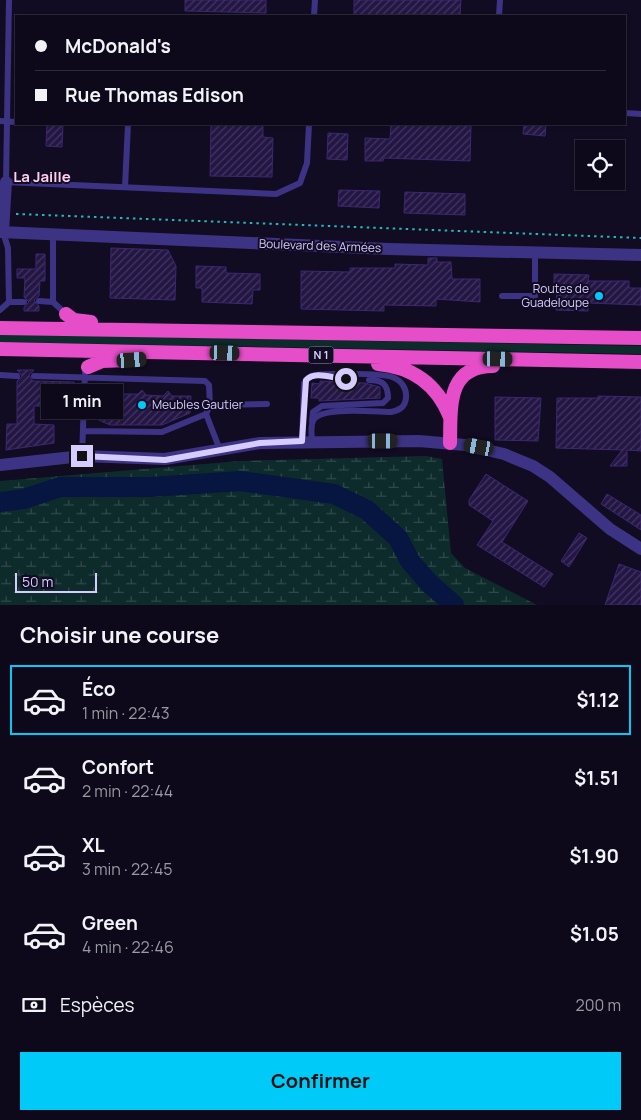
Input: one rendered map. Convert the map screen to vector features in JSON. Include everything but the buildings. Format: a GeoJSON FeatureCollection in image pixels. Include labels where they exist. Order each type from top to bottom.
{"type":"FeatureCollection","features":[{"type":"Feature","properties":{"kind":"highway"},"geometry":{"type":"LineString","coordinates":[[66,314],[79,321],[222,332]]}},
{"type":"Feature","properties":{"kind":"highway","name":"N 1"},"geometry":{"type":"LineString","coordinates":[[0,328],[641,338]]}},
{"type":"Feature","properties":{"kind":"highway","name":"N 1"},"geometry":{"type":"LineString","coordinates":[[0,349],[641,362]]}},
{"type":"Feature","properties":{"kind":"highway"},"geometry":{"type":"LineString","coordinates":[[86,371],[102,361],[225,353]]}},
{"type":"Feature","properties":{"kind":"highway"},"geometry":{"type":"LineString","coordinates":[[268,354],[401,368],[420,376],[432,386],[444,401],[451,419]]}},
{"type":"Feature","properties":{"kind":"highway"},"geometry":{"type":"LineString","coordinates":[[450,443],[456,383],[463,374],[473,368],[482,366],[641,366]]}},
{"type":"Feature","properties":{"kind":"street"},"geometry":{"type":"LineString","coordinates":[[1,232],[4,214],[3,182]]}},
{"type":"Feature","properties":{"kind":"street","name":"Boulevard des Armées"},"geometry":{"type":"LineString","coordinates":[[1,232],[536,253],[641,255]]}},
{"type":"Feature","properties":{"kind":"street"},"geometry":{"type":"LineString","coordinates":[[0,464],[82,456],[165,460],[260,443],[307,441],[450,443],[489,449],[533,466],[550,477],[610,529],[641,549]]}},
{"type":"Feature","properties":{"kind":"lane"},"geometry":{"type":"LineString","coordinates":[[9,0],[9,52],[3,121],[3,182],[276,194],[300,183],[307,164],[309,125]]}},
{"type":"Feature","properties":{"kind":"lane"},"geometry":{"type":"LineString","coordinates":[[314,15],[315,0]]}},
{"type":"Feature","properties":{"kind":"lane"},"geometry":{"type":"LineString","coordinates":[[499,15],[500,0]]}},
{"type":"Feature","properties":{"kind":"lane"},"geometry":{"type":"LineString","coordinates":[[0,52],[9,52]]}},
{"type":"Feature","properties":{"kind":"lane"},"geometry":{"type":"LineString","coordinates":[[626,113],[641,114]]}},
{"type":"Feature","properties":{"kind":"lane"},"geometry":{"type":"LineString","coordinates":[[125,187],[128,125]]}},
{"type":"Feature","properties":{"kind":"lane"},"geometry":{"type":"LineString","coordinates":[[1,232],[8,248],[10,302]]}},
{"type":"Feature","properties":{"kind":"lane"},"geometry":{"type":"LineString","coordinates":[[53,234],[53,302]]}},
{"type":"Feature","properties":{"kind":"lane"},"geometry":{"type":"LineString","coordinates":[[502,296],[535,296],[536,253]]}},
{"type":"Feature","properties":{"kind":"lane"},"geometry":{"type":"LineString","coordinates":[[39,301],[53,302],[66,314]]}},
{"type":"Feature","properties":{"kind":"lane"},"geometry":{"type":"LineString","coordinates":[[0,310],[10,302],[24,302]]}},
{"type":"Feature","properties":{"kind":"lane"},"geometry":{"type":"LineString","coordinates":[[34,376],[86,371],[205,381],[209,385],[210,405],[206,414],[162,432],[83,431]]}},
{"type":"Feature","properties":{"kind":"lane"},"geometry":{"type":"LineString","coordinates":[[82,456],[86,371]]}},
{"type":"Feature","properties":{"kind":"lane"},"geometry":{"type":"LineString","coordinates":[[0,374],[17,376]]}},
{"type":"Feature","properties":{"kind":"lane"},"geometry":{"type":"LineString","coordinates":[[307,441],[314,412],[322,406],[379,405],[388,398],[385,385],[376,380],[331,379],[322,375]]}},
{"type":"Feature","properties":{"kind":"lane"},"geometry":{"type":"LineString","coordinates":[[307,441],[304,383],[311,376],[390,377],[404,386],[406,394],[405,404],[400,410],[391,412],[322,412],[312,422]]}},
{"type":"Feature","properties":{"kind":"lane"},"geometry":{"type":"LineString","coordinates":[[210,405],[268,404]]}},
{"type":"Feature","properties":{"kind":"lane"},"geometry":{"type":"LineString","coordinates":[[206,414],[220,450]]}},
{"type":"Feature","properties":{"kind":"path"},"geometry":{"type":"LineString","coordinates":[[4,214],[641,238]]}},
{"type":"Feature","properties":{"kind":"green space"},"geometry":{"type":"Polygon","coordinates":[[[0,334],[641,346],[641,354],[0,342],[0,334]]]}},
{"type":"Feature","properties":{"kind":"green space"},"geometry":{"type":"Polygon","coordinates":[[[426,456],[442,459],[451,553],[465,568],[537,605],[0,605],[0,481],[240,461],[426,456]]]}},
{"type":"Feature","properties":{"kind":"waterway"},"geometry":{"type":"LineString","coordinates":[[0,502],[24,499],[60,487],[151,487],[240,481],[334,494],[367,510],[398,538],[410,561],[429,583],[454,605]]}},
{"type":"Feature","properties":{"kind":"place","name":"Routes de Guadeloupe"},"geometry":{"type":"Point","coordinates":[599,296]}},
{"type":"Feature","properties":{"kind":"place","name":"Meubles Gautier"},"geometry":{"type":"Point","coordinates":[142,405]}},
{"type":"Feature","properties":{"kind":"district","name":"La Jaille"},"geometry":{"type":"Point","coordinates":[42,177]}},
{"type":"Feature","properties":{"kind":"route"},"geometry":{"type":"LineString","coordinates":[[82,456],[165,460],[260,443],[302,441],[304,383],[308,377],[322,375],[331,379],[346,379]]}}]}
